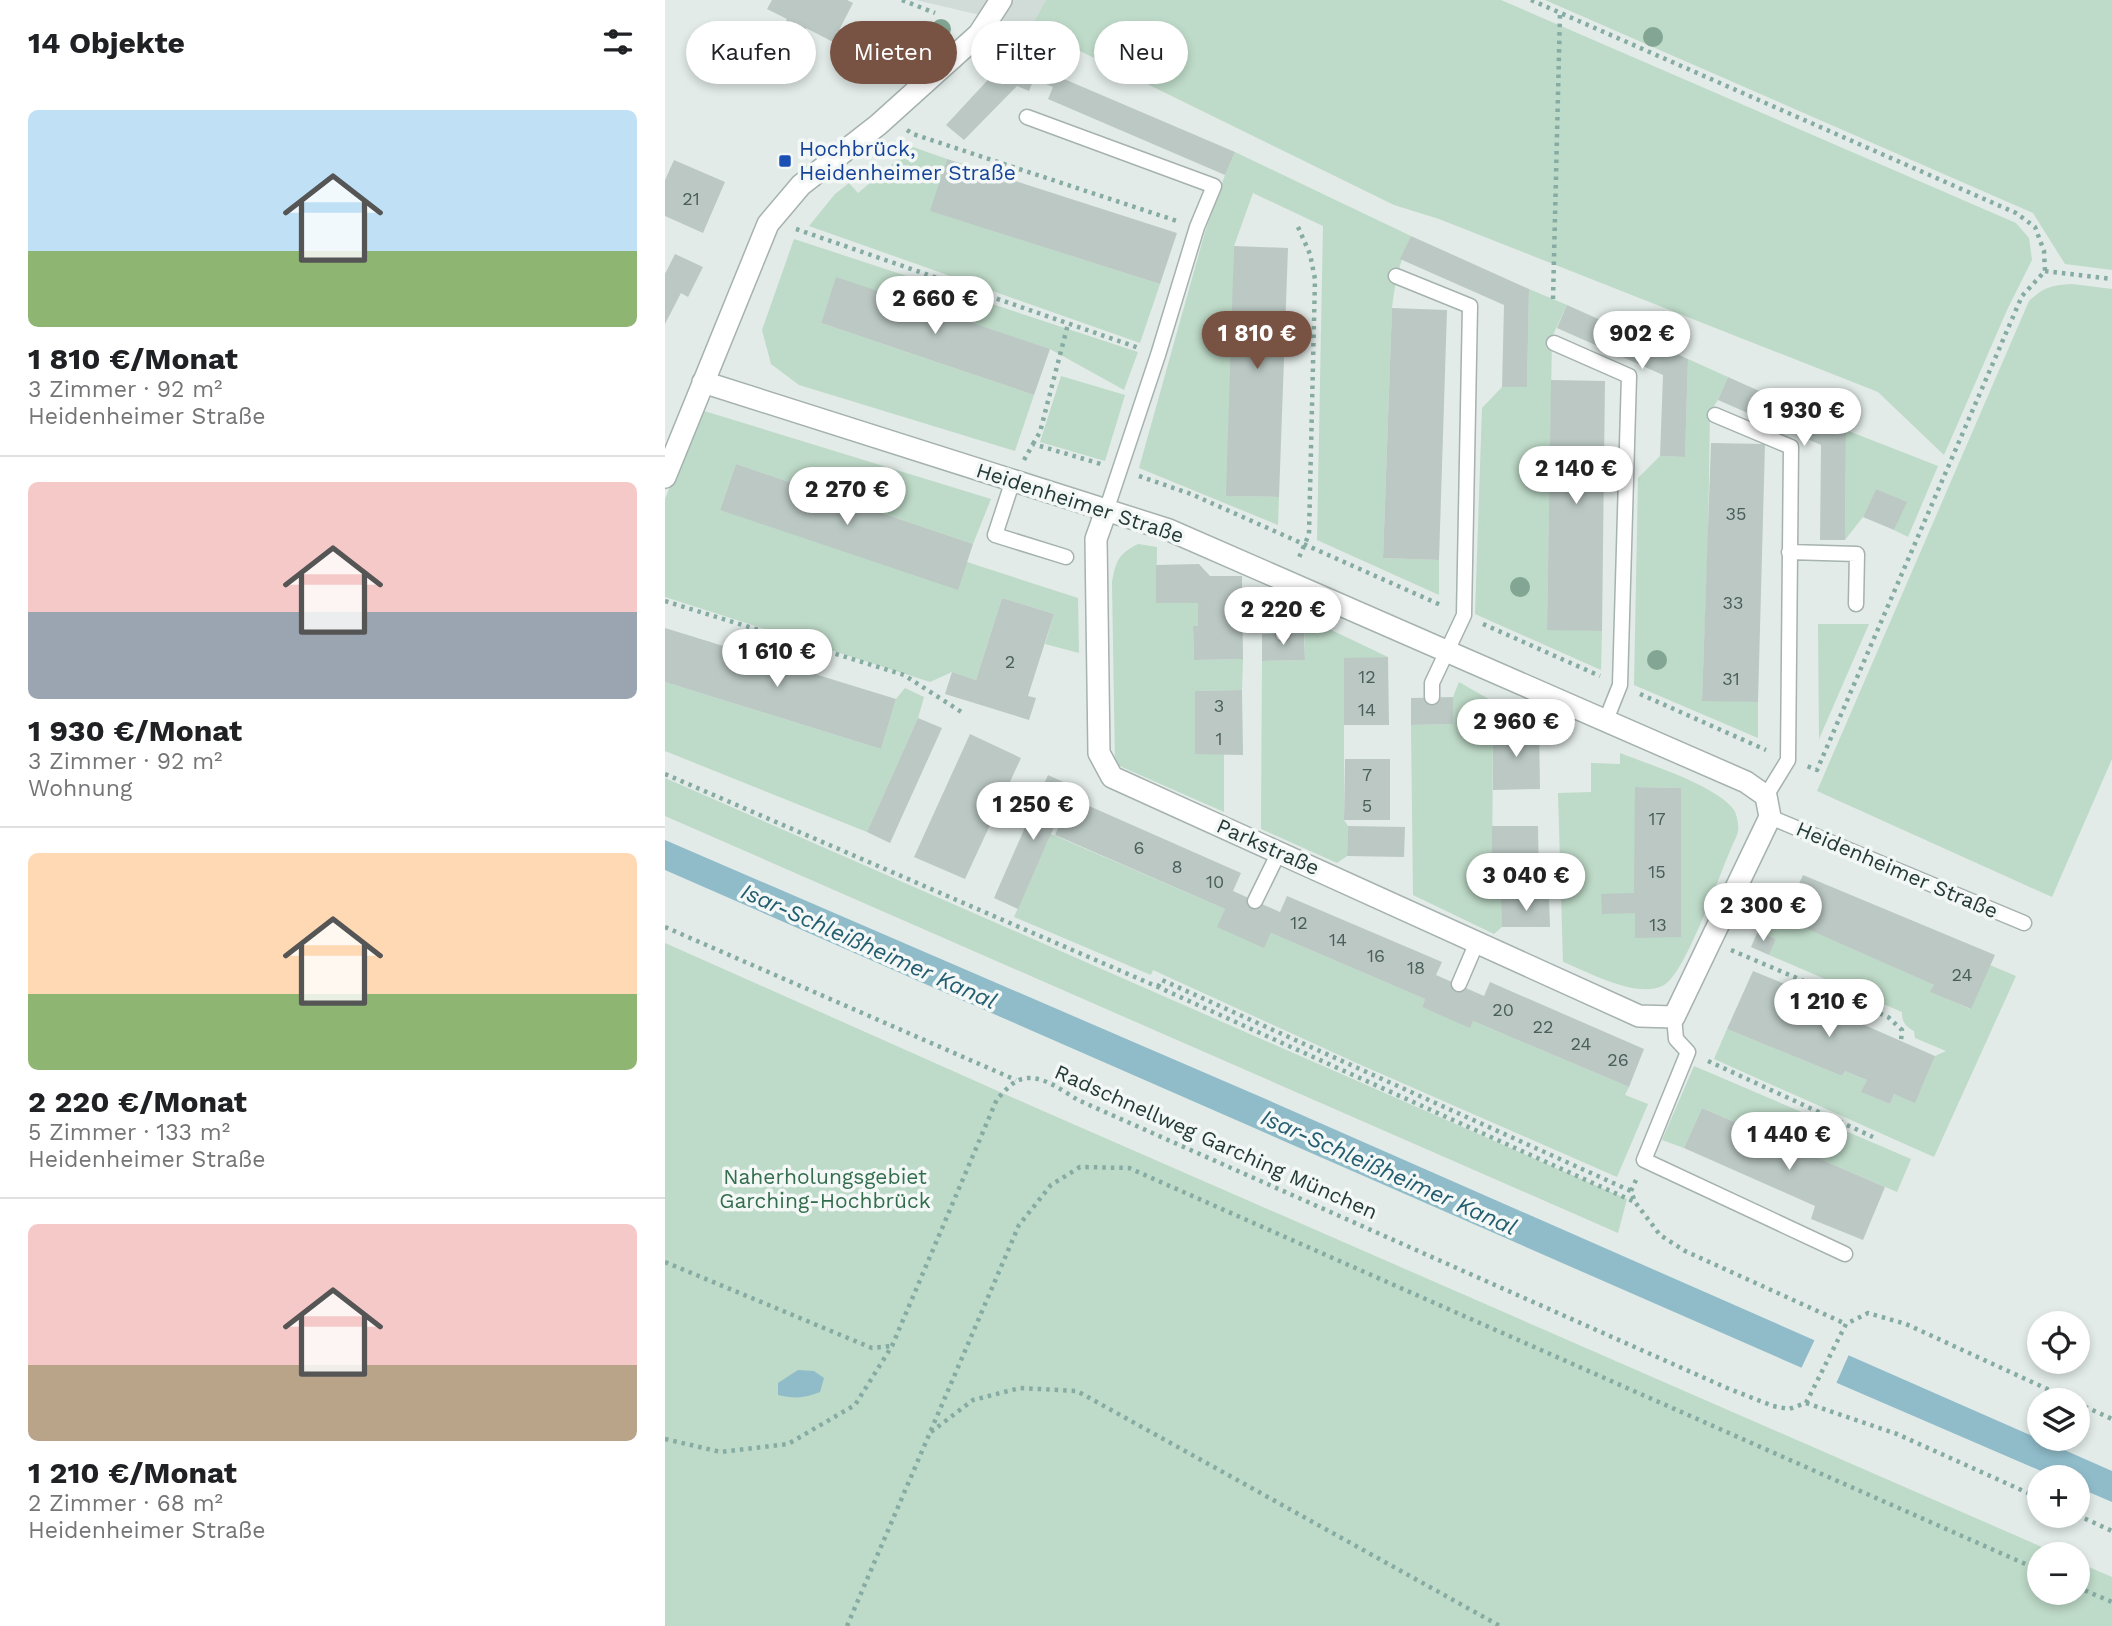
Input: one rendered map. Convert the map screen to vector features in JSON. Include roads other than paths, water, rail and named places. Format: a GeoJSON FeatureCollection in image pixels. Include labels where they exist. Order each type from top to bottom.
{"type":"FeatureCollection","features":[{"type":"Feature","properties":{"kind":"street"},"geometry":{"type":"LineString","coordinates":[[665,477],[768,224],[801,185],[878,125],[979,34],[1001,0]]}},
{"type":"Feature","properties":{"kind":"street","name":"Heidenheimer Straße"},"geometry":{"type":"LineString","coordinates":[[703,382],[1169,530],[1746,782],[1768,806],[1711,942],[1674,1017]]}},
{"type":"Feature","properties":{"kind":"street","name":"Parkstraße"},"geometry":{"type":"LineString","coordinates":[[1106,511],[1096,539],[1098,753],[1112,777],[1639,1016],[1674,1017]]}},
{"type":"Feature","properties":{"kind":"lane"},"geometry":{"type":"LineString","coordinates":[[1027,117],[1214,186],[1196,227],[1158,355],[1106,511]]}},
{"type":"Feature","properties":{"kind":"lane"},"geometry":{"type":"LineString","coordinates":[[1396,276],[1470,306],[1464,615],[1432,683],[1432,697]]}},
{"type":"Feature","properties":{"kind":"lane"},"geometry":{"type":"LineString","coordinates":[[1555,343],[1629,376],[1620,685],[1606,720]]}},
{"type":"Feature","properties":{"kind":"lane"},"geometry":{"type":"LineString","coordinates":[[1715,415],[1791,447],[1788,760],[1768,806]]}},
{"type":"Feature","properties":{"kind":"lane"},"geometry":{"type":"LineString","coordinates":[[1013,480],[995,536],[1066,557]]}},
{"type":"Feature","properties":{"kind":"lane"},"geometry":{"type":"LineString","coordinates":[[1789,552],[1857,554],[1856,604]]}},
{"type":"Feature","properties":{"kind":"lane"},"geometry":{"type":"LineString","coordinates":[[1283,634],[1283,600],[1289,582]]}},
{"type":"Feature","properties":{"kind":"lane","name":"Heidenheimer Straße"},"geometry":{"type":"LineString","coordinates":[[1768,806],[2024,923]]}},
{"type":"Feature","properties":{"kind":"lane"},"geometry":{"type":"LineString","coordinates":[[1255,901],[1279,852]]}},
{"type":"Feature","properties":{"kind":"lane"},"geometry":{"type":"LineString","coordinates":[[1459,984],[1478,942]]}},
{"type":"Feature","properties":{"kind":"lane"},"geometry":{"type":"LineString","coordinates":[[1674,1017],[1676,1039],[1688,1052],[1644,1160],[1845,1254]]}},
{"type":"Feature","properties":{"kind":"water","name":"Isar-Schleißheimer Kanal"},"geometry":{"type":"Polygon","coordinates":[[[665,840],[1268,1100],[2027,1434],[2027,1451],[2067,1451],[2112,1471],[2112,1502],[2090,1493],[2090,1465],[2027,1465],[665,870],[665,840]]]}},
{"type":"Feature","properties":{"kind":"water"},"geometry":{"type":"Polygon","coordinates":[[[798,1370],[814,1371],[824,1378],[820,1392],[800,1397],[778,1395],[778,1383],[798,1370]]]}},
{"type":"Feature","properties":{"kind":"place","name":"Hochbrück, Heidenheimer Straße"},"geometry":{"type":"Point","coordinates":[785,161]}},
{"type":"Feature","properties":{"kind":"park label","name":"Naherholungsgebiet Garching-Hochbrück"},"geometry":{"type":"Point","coordinates":[825,1189]}}]}
